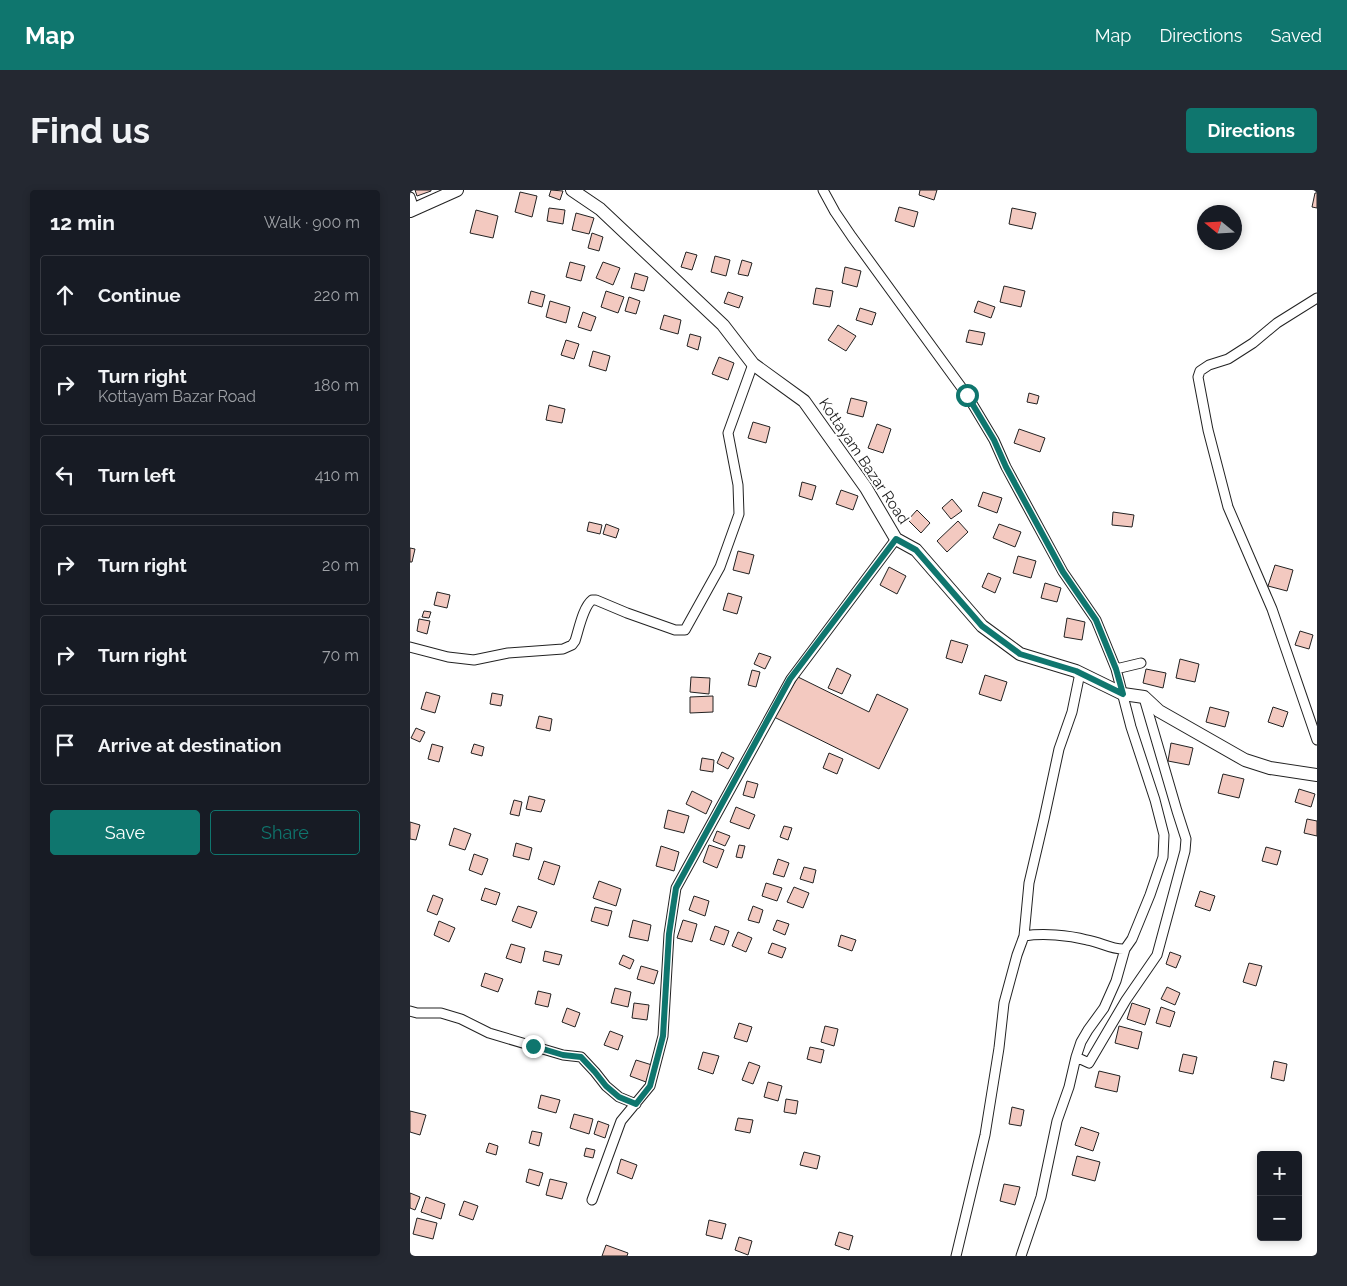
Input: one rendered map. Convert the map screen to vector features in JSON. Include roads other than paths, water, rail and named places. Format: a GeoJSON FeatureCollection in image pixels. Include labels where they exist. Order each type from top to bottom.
{"type":"FeatureCollection","features":[{"type":"Feature","properties":{"kind":"main road"},"geometry":{"type":"LineString","coordinates":[[411,206],[457,190]]}},
{"type":"Feature","properties":{"kind":"main road","name":"Kottayam Bazar Road"},"geometry":{"type":"LineString","coordinates":[[572,190],[600,209],[723,325],[753,364],[804,401],[866,488],[896,539],[916,550],[982,626],[1020,654],[1080,673],[1124,694],[1144,697]]}},
{"type":"Feature","properties":{"kind":"main road"},"geometry":{"type":"LineString","coordinates":[[1144,697],[1159,712],[1245,760],[1270,768],[1317,776]]}},
{"type":"Feature","properties":{"kind":"street"},"geometry":{"type":"LineString","coordinates":[[823,190],[852,237],[967,395],[994,440],[1006,467],[1063,572],[1096,620],[1124,694],[1131,727],[1155,800],[1164,835],[1163,857],[1132,939],[1125,949],[1112,990],[1104,1008],[1081,1042],[1069,1087],[1057,1121],[1041,1197],[1021,1256]]}},
{"type":"Feature","properties":{"kind":"street"},"geometry":{"type":"LineString","coordinates":[[1317,298],[1276,323],[1253,343],[1228,358],[1209,365],[1200,371],[1198,377],[1208,430],[1228,506],[1272,609],[1317,740]]}},
{"type":"Feature","properties":{"kind":"street"},"geometry":{"type":"LineString","coordinates":[[410,647],[448,657],[474,660],[508,653],[563,649],[576,641],[585,609],[592,600],[675,630],[685,630],[720,567],[739,514],[738,485],[728,433],[753,364]]}},
{"type":"Feature","properties":{"kind":"street"},"geometry":{"type":"LineString","coordinates":[[592,1200],[621,1121],[650,1086],[663,1036],[669,934],[676,888],[790,679],[896,539]]}},
{"type":"Feature","properties":{"kind":"street"},"geometry":{"type":"LineString","coordinates":[[1116,669],[1142,663]]}},
{"type":"Feature","properties":{"kind":"street"},"geometry":{"type":"LineString","coordinates":[[956,1256],[985,1135],[1004,1003],[1024,936],[1029,883],[1059,749],[1072,712],[1080,673]]}},
{"type":"Feature","properties":{"kind":"street"},"geometry":{"type":"LineString","coordinates":[[1076,1057],[1089,1063],[1126,1000],[1157,955],[1184,857],[1186,839],[1144,697]]}},
{"type":"Feature","properties":{"kind":"street"},"geometry":{"type":"LineString","coordinates":[[1024,936],[1036,934],[1079,938],[1111,948],[1125,949]]}},
{"type":"Feature","properties":{"kind":"street"},"geometry":{"type":"LineString","coordinates":[[410,1011],[417,1013],[441,1013],[462,1019],[489,1033],[563,1055],[581,1057],[606,1086],[619,1097],[636,1104]]}}]}
